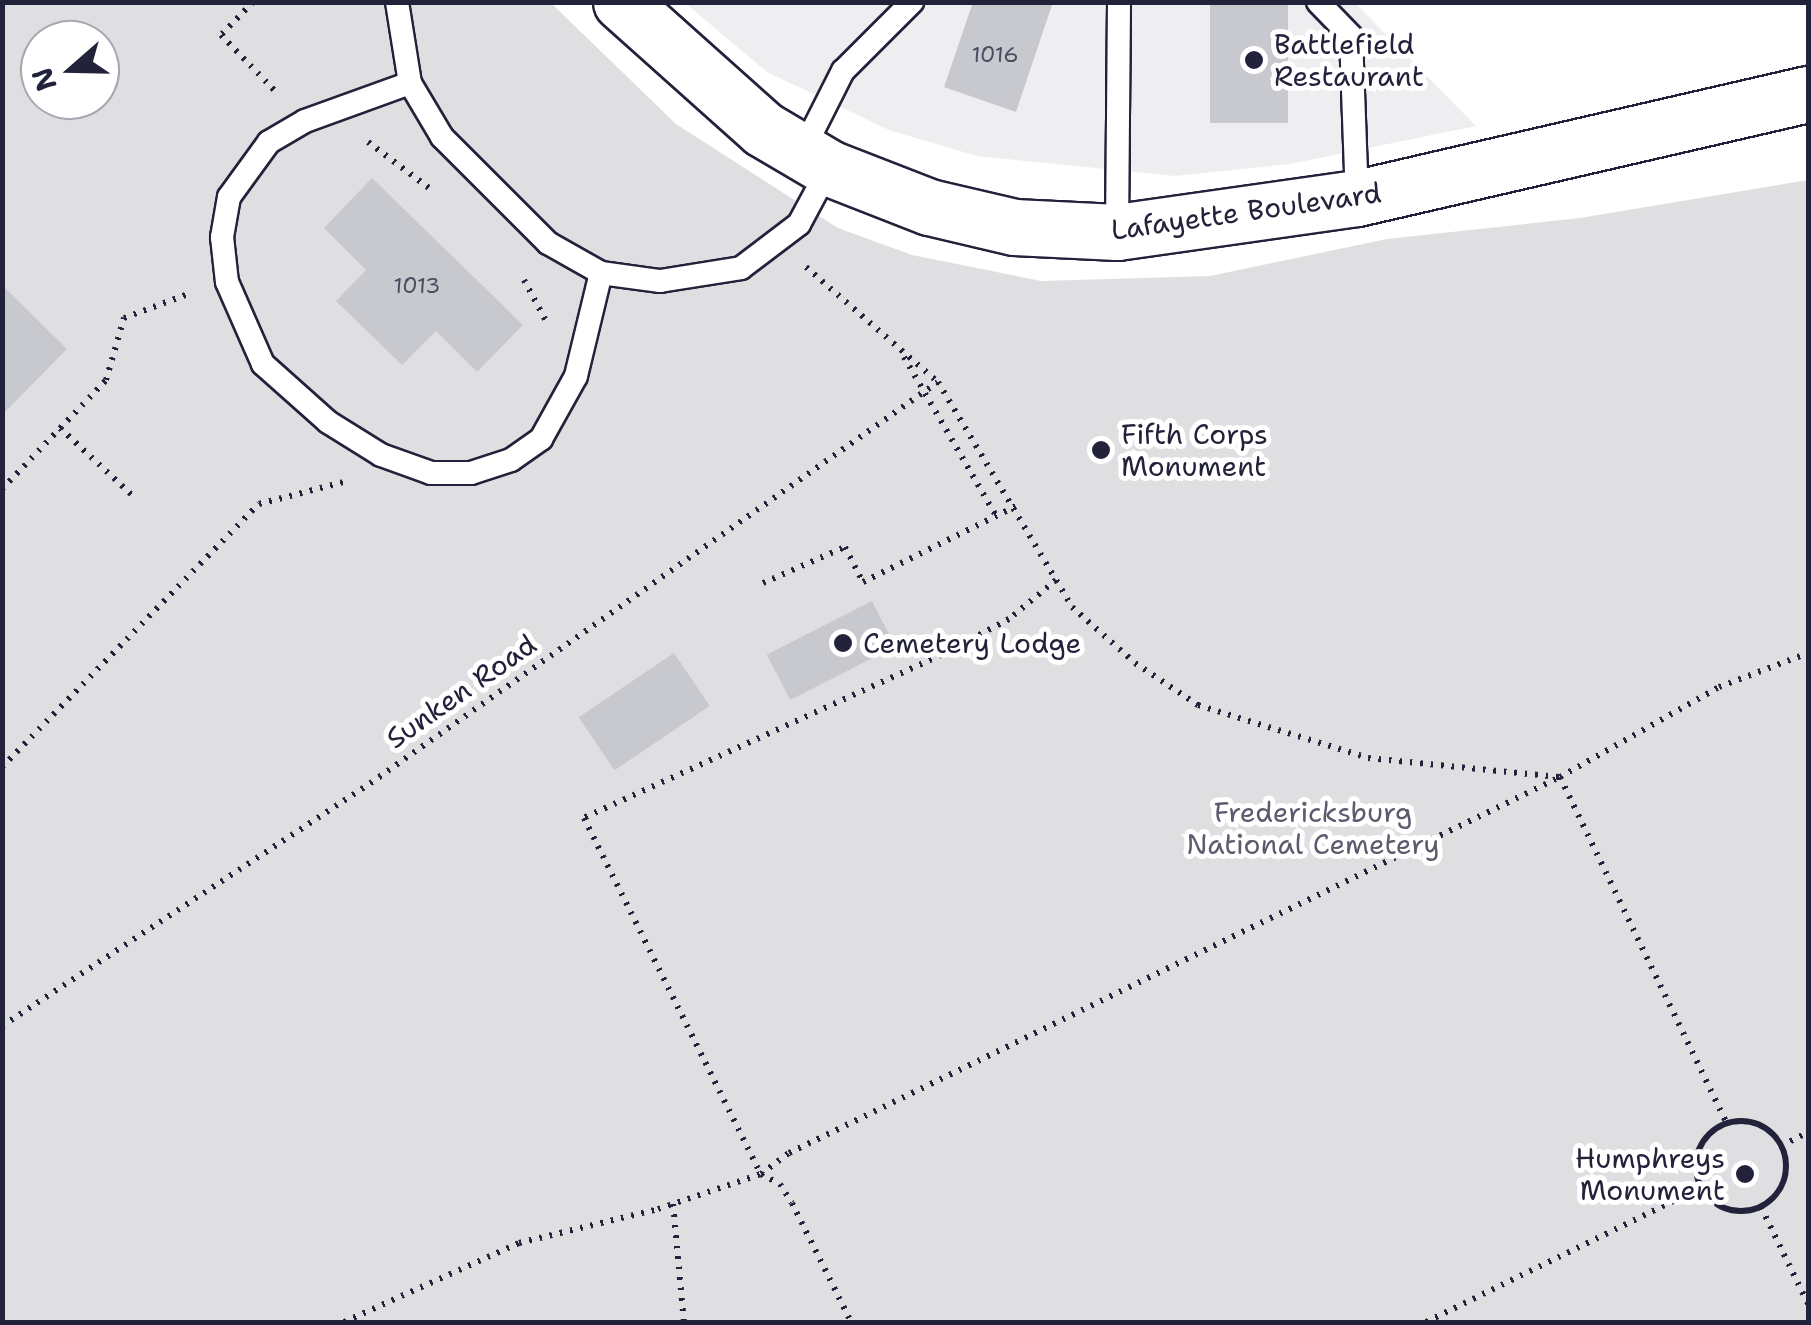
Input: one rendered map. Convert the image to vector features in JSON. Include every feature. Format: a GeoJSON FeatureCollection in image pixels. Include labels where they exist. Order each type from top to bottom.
{"type":"FeatureCollection","features":[{"type":"Feature","properties":{"kind":"main road","name":"Lafayette Boulevard"},"geometry":{"type":"LineString","coordinates":[[622,2],[763,129],[816,160],[929,207],[1014,227],[1117,232],[1357,198],[1808,94]]}},
{"type":"Feature","properties":{"kind":"lane"},"geometry":{"type":"LineString","coordinates":[[397,2],[410,83],[442,137],[493,193],[548,243],[601,273],[660,282],[741,268],[800,224],[843,71],[912,2]]}},
{"type":"Feature","properties":{"kind":"lane"},"geometry":{"type":"LineString","coordinates":[[1117,232],[1119,2]]}},
{"type":"Feature","properties":{"kind":"lane"},"geometry":{"type":"LineString","coordinates":[[1318,2],[1351,36],[1357,198]]}},
{"type":"Feature","properties":{"kind":"lane"},"geometry":{"type":"LineString","coordinates":[[410,83],[305,121],[246,166],[228,196],[222,237],[227,282],[263,364],[328,422],[381,456],[431,472],[471,473],[511,460],[541,439],[576,376],[601,273]]}},
{"type":"Feature","properties":{"kind":"path"},"geometry":{"type":"LineString","coordinates":[[254,2],[220,35],[290,106]]}},
{"type":"Feature","properties":{"kind":"path"},"geometry":{"type":"LineString","coordinates":[[360,139],[382,148],[438,196]]}},
{"type":"Feature","properties":{"kind":"path"},"geometry":{"type":"LineString","coordinates":[[804,265],[938,382],[1016,506],[1072,607],[1135,663],[1198,706],[1368,758],[1560,777]]}},
{"type":"Feature","properties":{"kind":"path"},"geometry":{"type":"LineString","coordinates":[[519,274],[547,326]]}},
{"type":"Feature","properties":{"kind":"path"},"geometry":{"type":"LineString","coordinates":[[2,489],[106,380],[124,318],[227,282]]}},
{"type":"Feature","properties":{"kind":"path"},"geometry":{"type":"LineString","coordinates":[[902,354],[996,516]]}},
{"type":"Feature","properties":{"kind":"path","name":"Sunken Road"},"geometry":{"type":"LineString","coordinates":[[2,1026],[378,777],[938,382]]}},
{"type":"Feature","properties":{"kind":"path"},"geometry":{"type":"LineString","coordinates":[[60,428],[134,497]]}},
{"type":"Feature","properties":{"kind":"path"},"geometry":{"type":"LineString","coordinates":[[2,767],[259,504],[370,474],[381,456]]}},
{"type":"Feature","properties":{"kind":"path"},"geometry":{"type":"LineString","coordinates":[[763,583],[846,547],[862,582],[1016,506]]}},
{"type":"Feature","properties":{"kind":"path"},"geometry":{"type":"LineString","coordinates":[[850,1322],[792,1203],[780,1184],[761,1174],[584,818],[941,655],[1008,619],[1056,580]]}},
{"type":"Feature","properties":{"kind":"path"},"geometry":{"type":"LineString","coordinates":[[344,1322],[518,1243],[672,1204],[761,1174],[788,1152],[1560,777],[1720,687],[1808,653]]}},
{"type":"Feature","properties":{"kind":"path"},"geometry":{"type":"LineString","coordinates":[[1560,777],[1726,1122]]}},
{"type":"Feature","properties":{"kind":"path"},"geometry":{"type":"LineString","coordinates":[[1702,1187],[1734,1210],[1761,1207],[1781,1188],[1782,1146],[1761,1126],[1726,1122]]}},
{"type":"Feature","properties":{"kind":"path"},"geometry":{"type":"LineString","coordinates":[[1702,1187],[1701,1147],[1726,1122]]}},
{"type":"Feature","properties":{"kind":"path"},"geometry":{"type":"LineString","coordinates":[[1782,1146],[1808,1132]]}},
{"type":"Feature","properties":{"kind":"path"},"geometry":{"type":"LineString","coordinates":[[1426,1322],[1702,1187]]}},
{"type":"Feature","properties":{"kind":"path"},"geometry":{"type":"LineString","coordinates":[[672,1204],[684,1322]]}},
{"type":"Feature","properties":{"kind":"path"},"geometry":{"type":"LineString","coordinates":[[1761,1207],[1808,1304]]}},
{"type":"Feature","properties":{"kind":"shaded area"},"geometry":{"type":"Polygon","coordinates":[[[685,3],[1355,3],[1476,126],[1290,164],[1175,176],[977,156],[889,130],[767,72],[685,3]]]}},
{"type":"Feature","properties":{"kind":"green space","name":"Fredericksburg National Cemetery"},"geometry":{"type":"Polygon","coordinates":[[[3,3],[551,3],[676,124],[838,228],[912,255],[1041,281],[1210,276],[1387,239],[1580,218],[1808,180],[1808,1322],[3,1322],[3,3]]]}},
{"type":"Feature","properties":{"kind":"building"},"geometry":{"type":"Polygon","coordinates":[[[973,2],[1053,2],[1016,112],[944,87],[973,2]]]}},
{"type":"Feature","properties":{"kind":"building","name":"Battlefield Restaurant"},"geometry":{"type":"Polygon","coordinates":[[[1210,2],[1288,2],[1288,123],[1210,123],[1210,2]]]}},
{"type":"Feature","properties":{"kind":"building"},"geometry":{"type":"Polygon","coordinates":[[[372,178],[523,325],[477,372],[436,331],[402,365],[336,301],[366,270],[324,228],[372,178]]]}},
{"type":"Feature","properties":{"kind":"building"},"geometry":{"type":"Polygon","coordinates":[[[2,285],[67,349],[2,415],[2,285]]]}},
{"type":"Feature","properties":{"kind":"building","name":"Cemetery Lodge"},"geometry":{"type":"Polygon","coordinates":[[[872,601],[895,646],[790,700],[767,655],[872,601]]]}},
{"type":"Feature","properties":{"kind":"building"},"geometry":{"type":"Polygon","coordinates":[[[674,653],[710,706],[614,770],[579,717],[674,653]]]}},
{"type":"Feature","properties":{"kind":"place","name":"Battlefield Restaurant"},"geometry":{"type":"Point","coordinates":[1254,60]}},
{"type":"Feature","properties":{"kind":"place","name":"Fifth Corps Monument"},"geometry":{"type":"Point","coordinates":[1101,450]}},
{"type":"Feature","properties":{"kind":"place","name":"Cemetery Lodge"},"geometry":{"type":"Point","coordinates":[843,643]}},
{"type":"Feature","properties":{"kind":"place","name":"Humphreys Monument"},"geometry":{"type":"Point","coordinates":[1745,1174]}}]}
